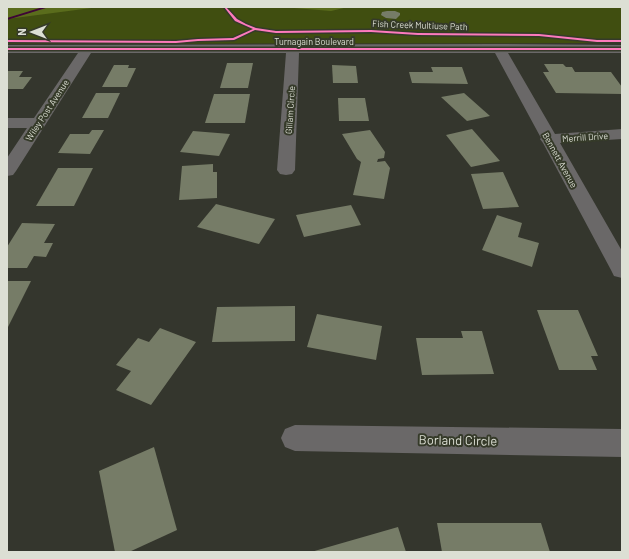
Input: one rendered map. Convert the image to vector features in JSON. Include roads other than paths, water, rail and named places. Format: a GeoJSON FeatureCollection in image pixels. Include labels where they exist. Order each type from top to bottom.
{"type":"FeatureCollection","features":[{"type":"Feature","properties":{"kind":"street","name":"Bennett Avenue"},"geometry":{"type":"LineString","coordinates":[[499,48],[548,139],[622,270]]}},
{"type":"Feature","properties":{"kind":"street","name":"Turnagain Boulevard"},"geometry":{"type":"LineString","coordinates":[[7,49],[622,49]]}},
{"type":"Feature","properties":{"kind":"street","name":"Wiley Post Avenue"},"geometry":{"type":"LineString","coordinates":[[7,171],[87,49]]}},
{"type":"Feature","properties":{"kind":"street","name":"Gillam Circle"},"geometry":{"type":"LineString","coordinates":[[286,170],[293,50]]}},
{"type":"Feature","properties":{"kind":"street"},"geometry":{"type":"LineString","coordinates":[[7,124],[38,123]]}},
{"type":"Feature","properties":{"kind":"street","name":"Merrill Drive"},"geometry":{"type":"LineString","coordinates":[[548,139],[622,134]]}},
{"type":"Feature","properties":{"kind":"street","name":"Borland Circle"},"geometry":{"type":"LineString","coordinates":[[295,438],[622,443]]}},
{"type":"Feature","properties":{"kind":"waterway"},"geometry":{"type":"LineString","coordinates":[[7,19],[47,7]]}}]}
